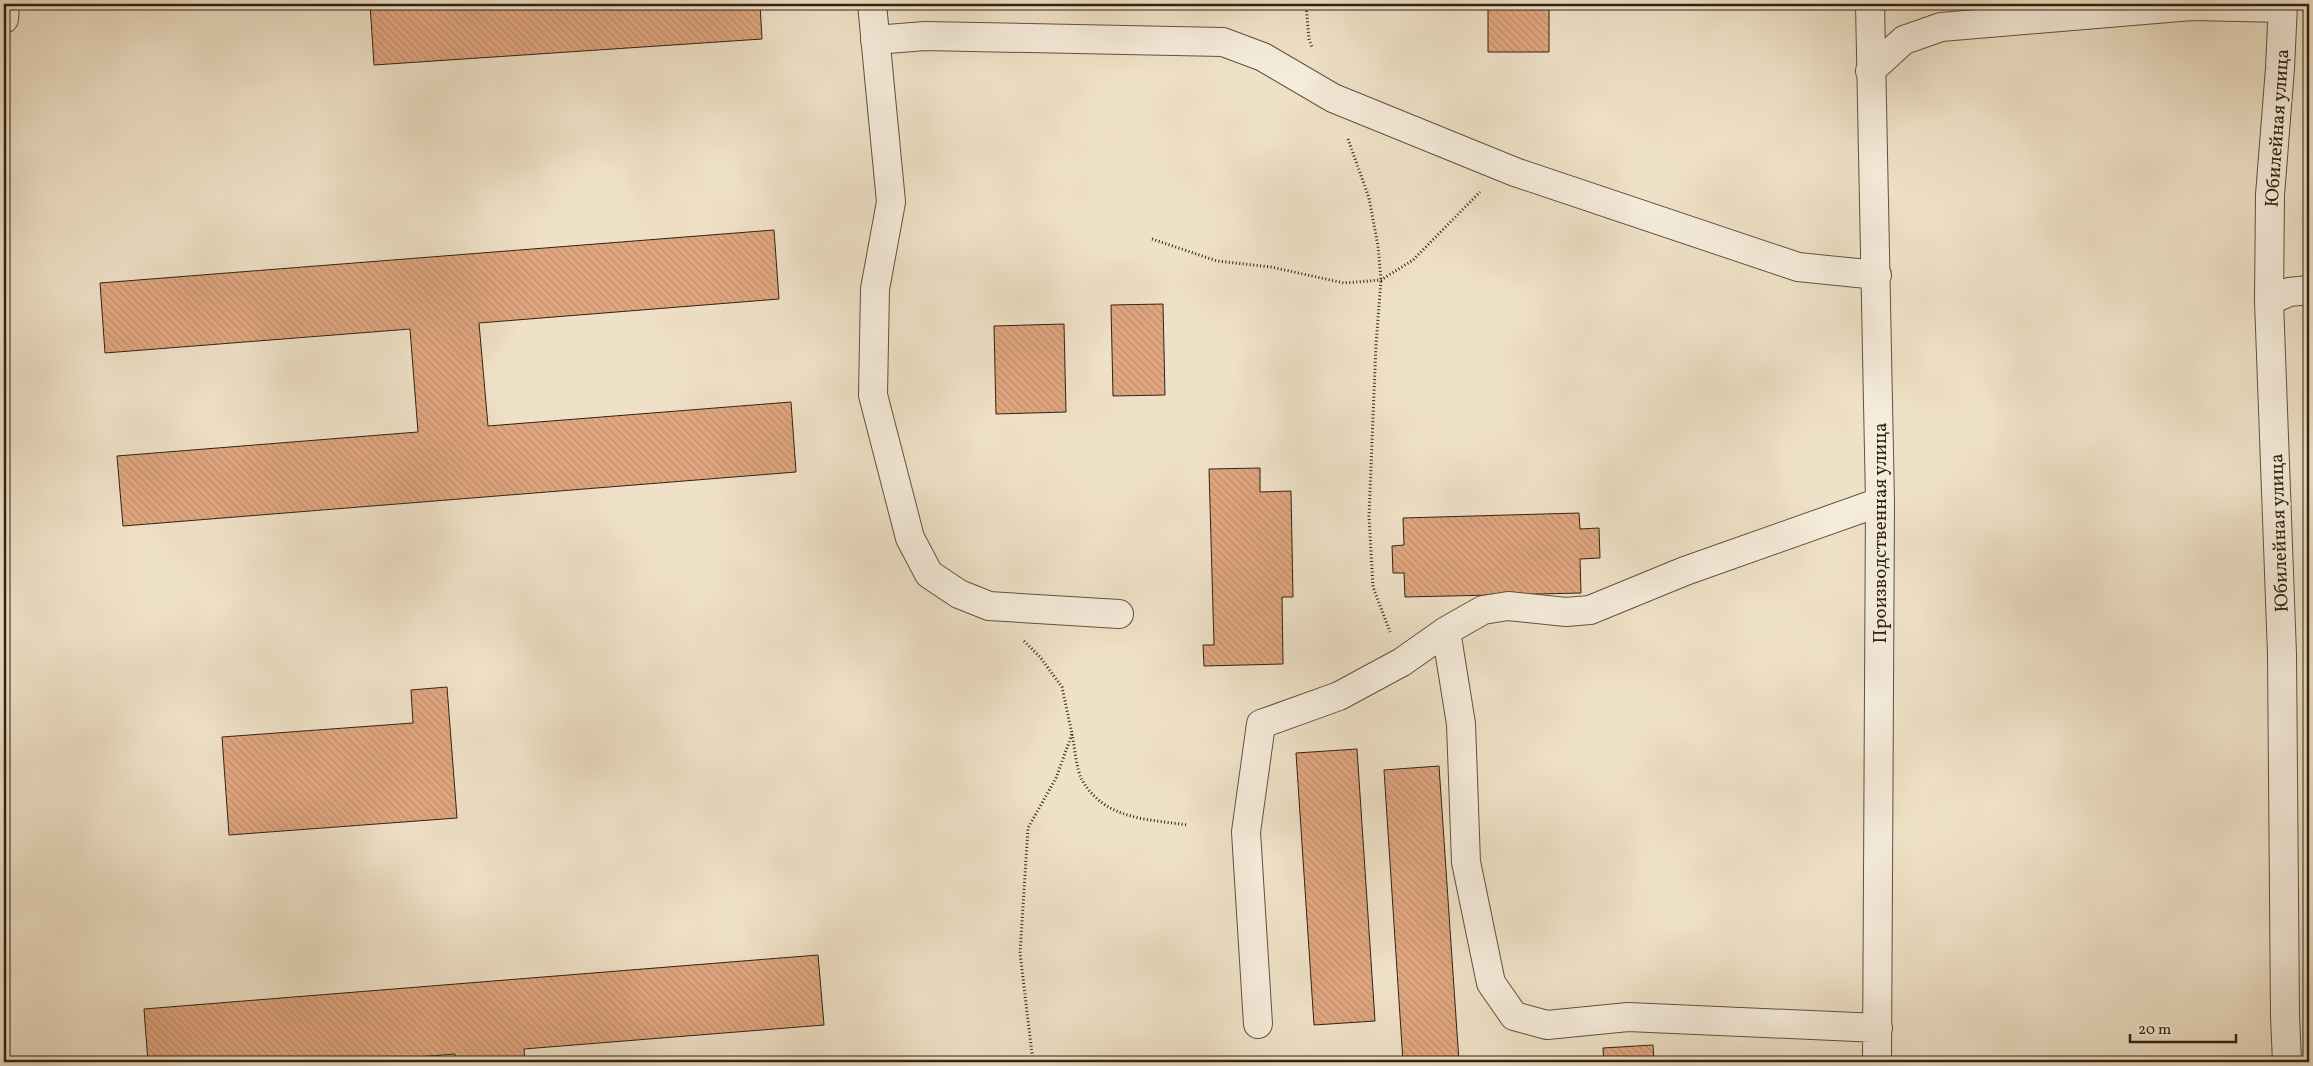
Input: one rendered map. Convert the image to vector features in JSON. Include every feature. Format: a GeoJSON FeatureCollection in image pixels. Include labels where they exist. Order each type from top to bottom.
{"type":"FeatureCollection","features":[{"type":"Feature","properties":{"kind":"street"},"geometry":{"type":"LineString","coordinates":[[4,19],[5,4]]}},
{"type":"Feature","properties":{"kind":"street"},"geometry":{"type":"LineString","coordinates":[[872,4],[891,202],[875,289],[873,395],[910,538],[929,574],[959,594],[989,606],[1119,614]]}},
{"type":"Feature","properties":{"kind":"street","name":"Производственная улица"},"geometry":{"type":"LineString","coordinates":[[1870,4],[1870,71],[1877,275],[1880,502],[1877,1062]]}},
{"type":"Feature","properties":{"kind":"street"},"geometry":{"type":"LineString","coordinates":[[1870,71],[1904,40],[1940,27],[2192,6],[2283,6]]}},
{"type":"Feature","properties":{"kind":"street","name":"Юбилейная улица"},"geometry":{"type":"LineString","coordinates":[[2283,6],[2270,195],[2269,302],[2282,654],[2287,1062]]}},
{"type":"Feature","properties":{"kind":"street"},"geometry":{"type":"LineString","coordinates":[[876,40],[925,36],[1224,42],[1263,57],[1334,98],[1516,172],[1798,267],[1877,275]]}},
{"type":"Feature","properties":{"kind":"street"},"geometry":{"type":"LineString","coordinates":[[2269,302],[2290,292],[2309,290]]}},
{"type":"Feature","properties":{"kind":"street"},"geometry":{"type":"LineString","coordinates":[[1258,1024],[1246,832],[1261,724],[1339,696],[1402,662],[1446,631],[1482,610],[1508,606],[1566,612],[1590,610],[1685,571],[1880,502]]}},
{"type":"Feature","properties":{"kind":"street"},"geometry":{"type":"LineString","coordinates":[[1446,631],[1461,724],[1466,862],[1491,983],[1514,1016],[1547,1025],[1628,1017],[1878,1028]]}},
{"type":"Feature","properties":{"kind":"path"},"geometry":{"type":"LineString","coordinates":[[1306,4],[1309,39],[1334,98],[1369,198],[1382,280],[1376,344],[1369,516],[1374,587],[1402,662]]}},
{"type":"Feature","properties":{"kind":"path"},"geometry":{"type":"LineString","coordinates":[[1152,239],[1217,261],[1271,268],[1344,283],[1382,280],[1412,260],[1478,193],[1516,172]]}},
{"type":"Feature","properties":{"kind":"path"},"geometry":{"type":"LineString","coordinates":[[989,606],[1040,657],[1062,687],[1082,779],[1101,803],[1125,816],[1187,825]]}},
{"type":"Feature","properties":{"kind":"path"},"geometry":{"type":"LineString","coordinates":[[1033,1062],[1020,953],[1028,828],[1056,778],[1072,734]]}},
{"type":"Feature","properties":{"kind":"building"},"geometry":{"type":"Polygon","coordinates":[[[370,4],[760,4],[762,39],[374,65],[370,4]]]}},
{"type":"Feature","properties":{"kind":"building"},"geometry":{"type":"Polygon","coordinates":[[[1488,4],[1549,4],[1549,52],[1488,52],[1488,4]]]}},
{"type":"Feature","properties":{"kind":"building"},"geometry":{"type":"Polygon","coordinates":[[[774,230],[779,299],[479,323],[488,426],[791,402],[796,472],[123,526],[117,456],[418,432],[410,329],[105,353],[100,283],[774,230]]]}},
{"type":"Feature","properties":{"kind":"building"},"geometry":{"type":"Polygon","coordinates":[[[1163,304],[1165,395],[1113,396],[1111,305],[1163,304]]]}},
{"type":"Feature","properties":{"kind":"building"},"geometry":{"type":"Polygon","coordinates":[[[1064,324],[1066,412],[996,414],[994,326],[1064,324]]]}},
{"type":"Feature","properties":{"kind":"building"},"geometry":{"type":"Polygon","coordinates":[[[1260,468],[1260,492],[1291,491],[1293,597],[1282,597],[1283,664],[1204,666],[1203,645],[1214,645],[1209,469],[1260,468]]]}},
{"type":"Feature","properties":{"kind":"building"},"geometry":{"type":"Polygon","coordinates":[[[1579,513],[1580,529],[1599,528],[1600,558],[1580,559],[1581,593],[1405,597],[1404,573],[1393,573],[1392,546],[1404,545],[1403,518],[1579,513]]]}},
{"type":"Feature","properties":{"kind":"building"},"geometry":{"type":"Polygon","coordinates":[[[447,687],[457,818],[229,835],[222,737],[413,723],[411,690],[447,687]]]}},
{"type":"Feature","properties":{"kind":"building"},"geometry":{"type":"Polygon","coordinates":[[[1357,749],[1375,1021],[1314,1025],[1296,753],[1357,749]]]}},
{"type":"Feature","properties":{"kind":"building"},"geometry":{"type":"Polygon","coordinates":[[[1439,766],[1459,1062],[1403,1062],[1384,770],[1439,766]]]}},
{"type":"Feature","properties":{"kind":"building"},"geometry":{"type":"Polygon","coordinates":[[[818,955],[824,1025],[524,1049],[525,1062],[455,1062],[455,1054],[357,1062],[148,1062],[144,1009],[818,955]]]}},
{"type":"Feature","properties":{"kind":"building"},"geometry":{"type":"Polygon","coordinates":[[[1653,1045],[1654,1062],[1604,1062],[1603,1048],[1653,1045]]]}}]}
